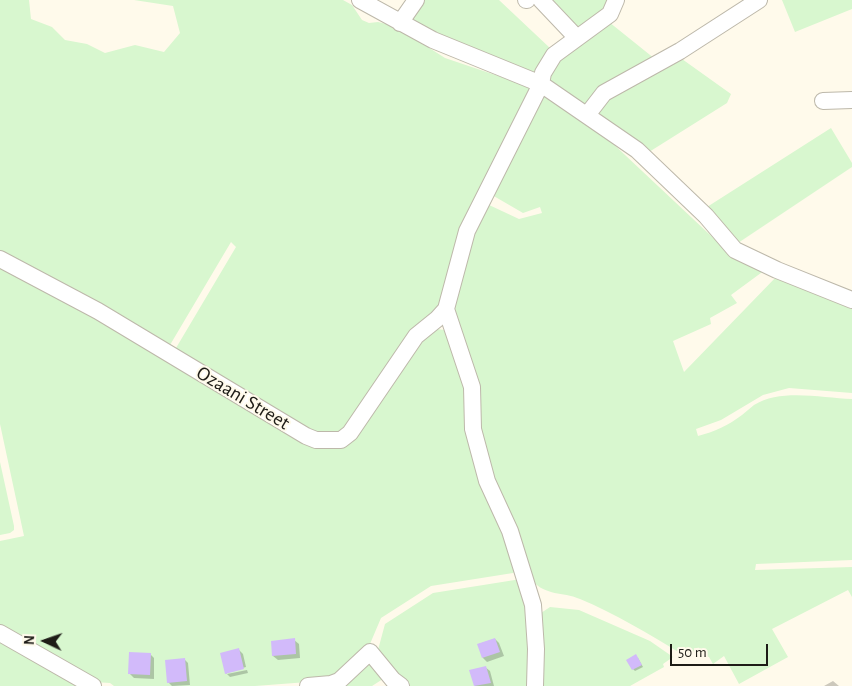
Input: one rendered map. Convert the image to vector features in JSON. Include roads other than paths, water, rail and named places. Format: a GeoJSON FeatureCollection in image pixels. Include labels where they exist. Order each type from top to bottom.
{"type":"FeatureCollection","features":[{"type":"Feature","properties":{"kind":"street"},"geometry":{"type":"LineString","coordinates":[[360,0],[433,40],[542,84],[637,150],[706,216],[735,250],[777,270],[852,300]]}},
{"type":"Feature","properties":{"kind":"street"},"geometry":{"type":"LineString","coordinates":[[400,22],[416,0]]}},
{"type":"Feature","properties":{"kind":"street"},"geometry":{"type":"LineString","coordinates":[[541,0],[578,38]]}},
{"type":"Feature","properties":{"kind":"street"},"geometry":{"type":"LineString","coordinates":[[535,686],[536,649],[533,605],[510,531],[487,481],[473,429],[472,387],[446,308],[467,231],[542,84],[543,73],[554,55],[610,14],[616,0]]}},
{"type":"Feature","properties":{"kind":"street"},"geometry":{"type":"LineString","coordinates":[[587,115],[604,93],[680,51],[759,0]]}},
{"type":"Feature","properties":{"kind":"street"},"geometry":{"type":"LineString","coordinates":[[823,101],[852,100]]}},
{"type":"Feature","properties":{"kind":"street","name":"Ozaani Street"},"geometry":{"type":"LineString","coordinates":[[0,259],[98,310],[306,436],[316,440],[341,440],[350,433],[416,336],[438,319],[446,308]]}},
{"type":"Feature","properties":{"kind":"street"},"geometry":{"type":"LineString","coordinates":[[0,633],[93,686]]}},
{"type":"Feature","properties":{"kind":"street"},"geometry":{"type":"LineString","coordinates":[[308,686],[331,684],[339,680],[370,652],[393,680],[401,686]]}}]}
